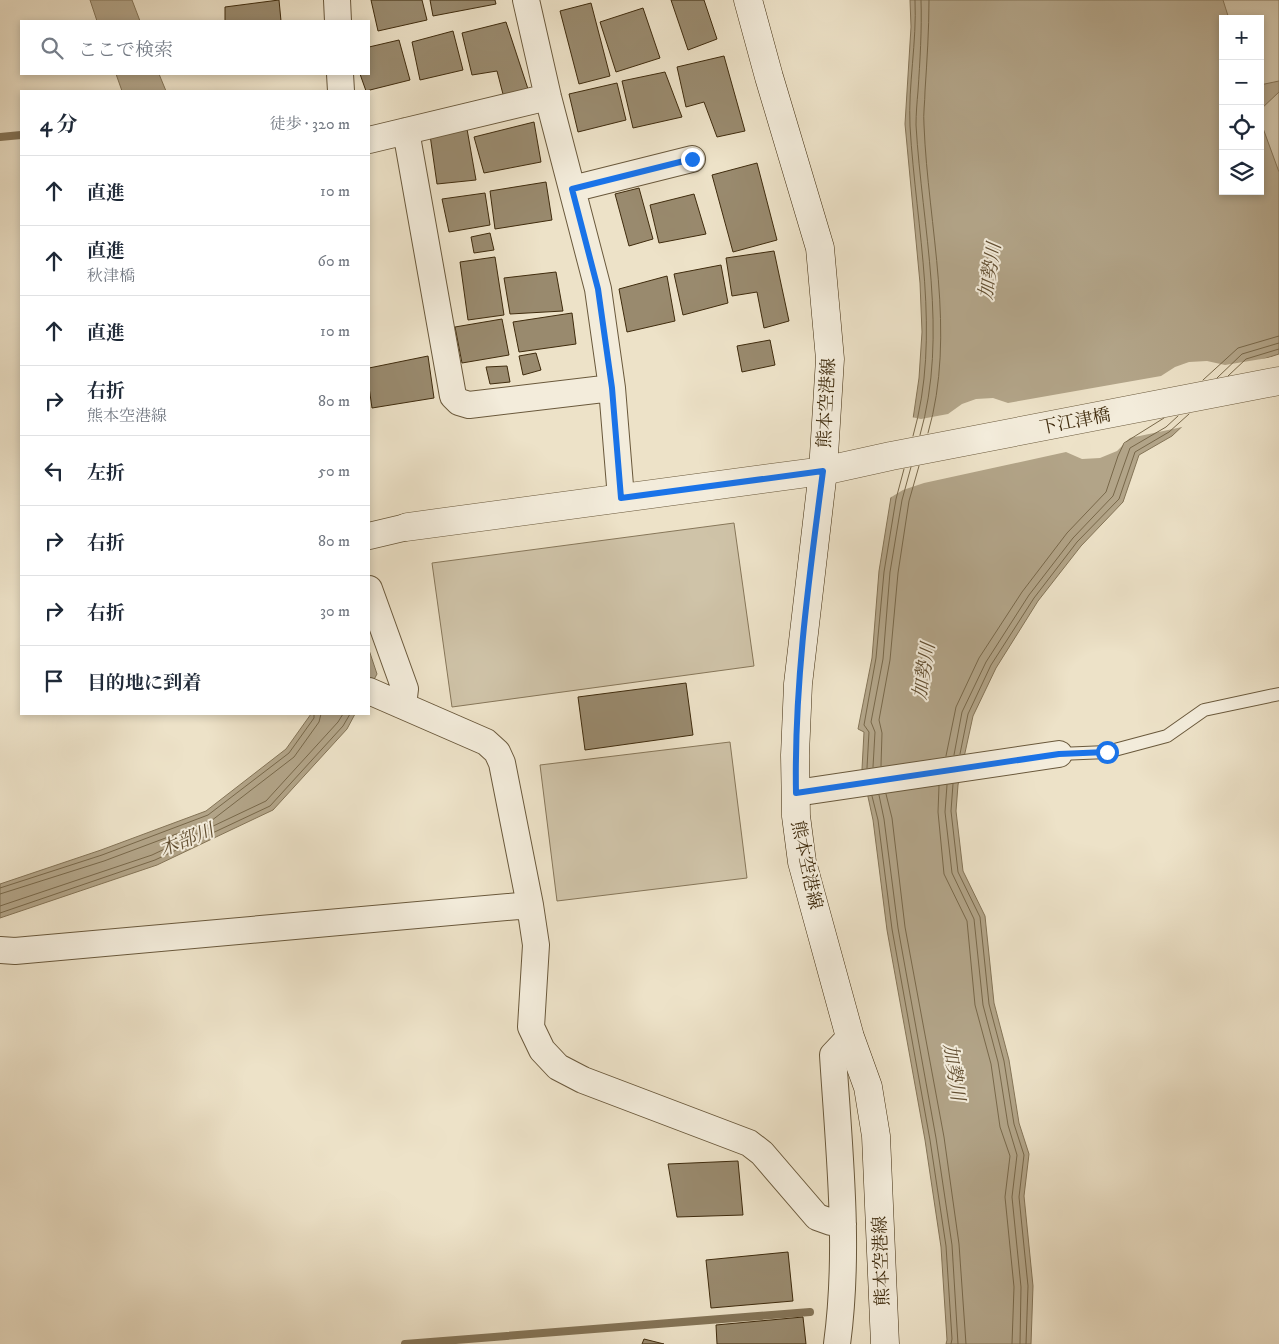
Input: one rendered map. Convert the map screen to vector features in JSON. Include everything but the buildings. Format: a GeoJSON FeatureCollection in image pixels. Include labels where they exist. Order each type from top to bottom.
{"type":"FeatureCollection","features":[{"type":"Feature","properties":{"kind":"main road","name":"熊本空港線"},"geometry":{"type":"LineString","coordinates":[[748,0],[820,248],[830,359],[823,471],[798,684],[795,755],[796,816],[802,862],[850,1037],[868,1087],[876,1136],[885,1344]]}},
{"type":"Feature","properties":{"kind":"main road","name":"下江津橋"},"geometry":{"type":"LineString","coordinates":[[407,528],[823,471],[871,460],[1279,382]]}},
{"type":"Feature","properties":{"kind":"street"},"geometry":{"type":"LineString","coordinates":[[337,0],[338,20]]}},
{"type":"Feature","properties":{"kind":"street"},"geometry":{"type":"LineString","coordinates":[[526,0],[548,96],[598,289],[612,388],[621,498]]}},
{"type":"Feature","properties":{"kind":"street"},"geometry":{"type":"LineString","coordinates":[[340,75],[341,90]]}},
{"type":"Feature","properties":{"kind":"street"},"geometry":{"type":"LineString","coordinates":[[370,140],[548,96]]}},
{"type":"Feature","properties":{"kind":"street"},"geometry":{"type":"LineString","coordinates":[[406,131],[453,396],[459,402],[469,405],[612,388]]}},
{"type":"Feature","properties":{"kind":"street"},"geometry":{"type":"LineString","coordinates":[[572,189],[692,159]]}},
{"type":"Feature","properties":{"kind":"street"},"geometry":{"type":"LineString","coordinates":[[370,536],[407,528]]}},
{"type":"Feature","properties":{"kind":"street"},"geometry":{"type":"LineString","coordinates":[[370,593],[405,689],[403,705]]}},
{"type":"Feature","properties":{"kind":"street"},"geometry":{"type":"LineString","coordinates":[[371,692],[486,742],[497,752],[502,763],[530,905],[536,945],[531,1027],[542,1050],[558,1067],[583,1080],[749,1144],[762,1153],[817,1217],[844,1224]]}},
{"type":"Feature","properties":{"kind":"street"},"geometry":{"type":"LineString","coordinates":[[796,793],[1059,754]]}},
{"type":"Feature","properties":{"kind":"street"},"geometry":{"type":"LineString","coordinates":[[0,950],[15,951],[530,905]]}},
{"type":"Feature","properties":{"kind":"street"},"geometry":{"type":"LineString","coordinates":[[837,1344],[840,1319],[844,1224],[833,1055],[850,1037]]}},
{"type":"Feature","properties":{"kind":"lane"},"geometry":{"type":"LineString","coordinates":[[1059,754],[1116,750],[1167,736],[1204,710],[1279,694]]}},
{"type":"Feature","properties":{"kind":"shaded area"},"geometry":{"type":"Polygon","coordinates":[[[1215,0],[1279,0],[1279,197],[1264,151],[1264,15],[1221,15],[1215,0]]]}},
{"type":"Feature","properties":{"kind":"shaded area"},"geometry":{"type":"Polygon","coordinates":[[[734,523],[754,666],[452,707],[432,563],[734,523]]]}},
{"type":"Feature","properties":{"kind":"shaded area"},"geometry":{"type":"Polygon","coordinates":[[[730,742],[747,878],[557,901],[540,765],[730,742]]]}},
{"type":"Feature","properties":{"kind":"water"},"geometry":{"type":"Polygon","coordinates":[[[90,0],[132,0],[140,20],[97,20],[90,0]]]}},
{"type":"Feature","properties":{"kind":"water","name":"加勢川"},"geometry":{"type":"Polygon","coordinates":[[[910,0],[1223,0],[1228,15],[1219,15],[1219,195],[1264,195],[1264,131],[1279,172],[1279,354],[1248,364],[1172,436],[1139,455],[1123,502],[1081,546],[1038,601],[996,668],[973,716],[958,785],[956,811],[963,871],[985,916],[994,1003],[1009,1060],[1019,1123],[1029,1154],[1024,1196],[1033,1286],[1031,1344],[946,1344],[941,1247],[925,1140],[887,930],[873,820],[862,769],[864,732],[858,729],[872,658],[879,571],[891,497],[913,419],[919,378],[922,332],[920,283],[905,124],[911,27],[910,0]]]}},
{"type":"Feature","properties":{"kind":"water"},"geometry":{"type":"Polygon","coordinates":[[[116,75],[159,75],[166,90],[122,90],[116,75]]]}},
{"type":"Feature","properties":{"kind":"water"},"geometry":{"type":"Polygon","coordinates":[[[1279,81],[1279,92],[1264,106],[1264,105],[1264,84],[1279,81]]]}},
{"type":"Feature","properties":{"kind":"water"},"geometry":{"type":"Polygon","coordinates":[[[370,653],[377,674],[370,687],[370,653]]]}},
{"type":"Feature","properties":{"kind":"water","name":"木部川"},"geometry":{"type":"Polygon","coordinates":[[[310,715],[354,715],[347,729],[273,810],[157,865],[0,918],[0,884],[101,850],[206,811],[286,749],[310,715]]]}},
{"type":"Feature","properties":{"kind":"pier"},"geometry":{"type":"Polygon","coordinates":[[[1279,356],[1249,366],[1187,426],[1130,438],[1117,451],[1100,458],[1082,459],[1066,452],[924,483],[903,490],[888,499],[911,417],[921,419],[948,414],[962,404],[976,399],[993,398],[1008,403],[1161,376],[1175,367],[1189,362],[1207,361],[1225,365],[1279,356]]]}},
{"type":"Feature","properties":{"kind":"waterway"},"geometry":{"type":"LineString","coordinates":[[0,137],[20,135]]}},
{"type":"Feature","properties":{"kind":"waterway"},"geometry":{"type":"LineString","coordinates":[[405,1344],[810,1312]]}},
{"type":"Feature","properties":{"kind":"route"},"geometry":{"type":"LineString","coordinates":[[692,159],[572,189],[598,289],[612,388],[621,498],[823,471],[798,684],[795,755],[796,793],[1059,754],[1107,752]]}}]}
